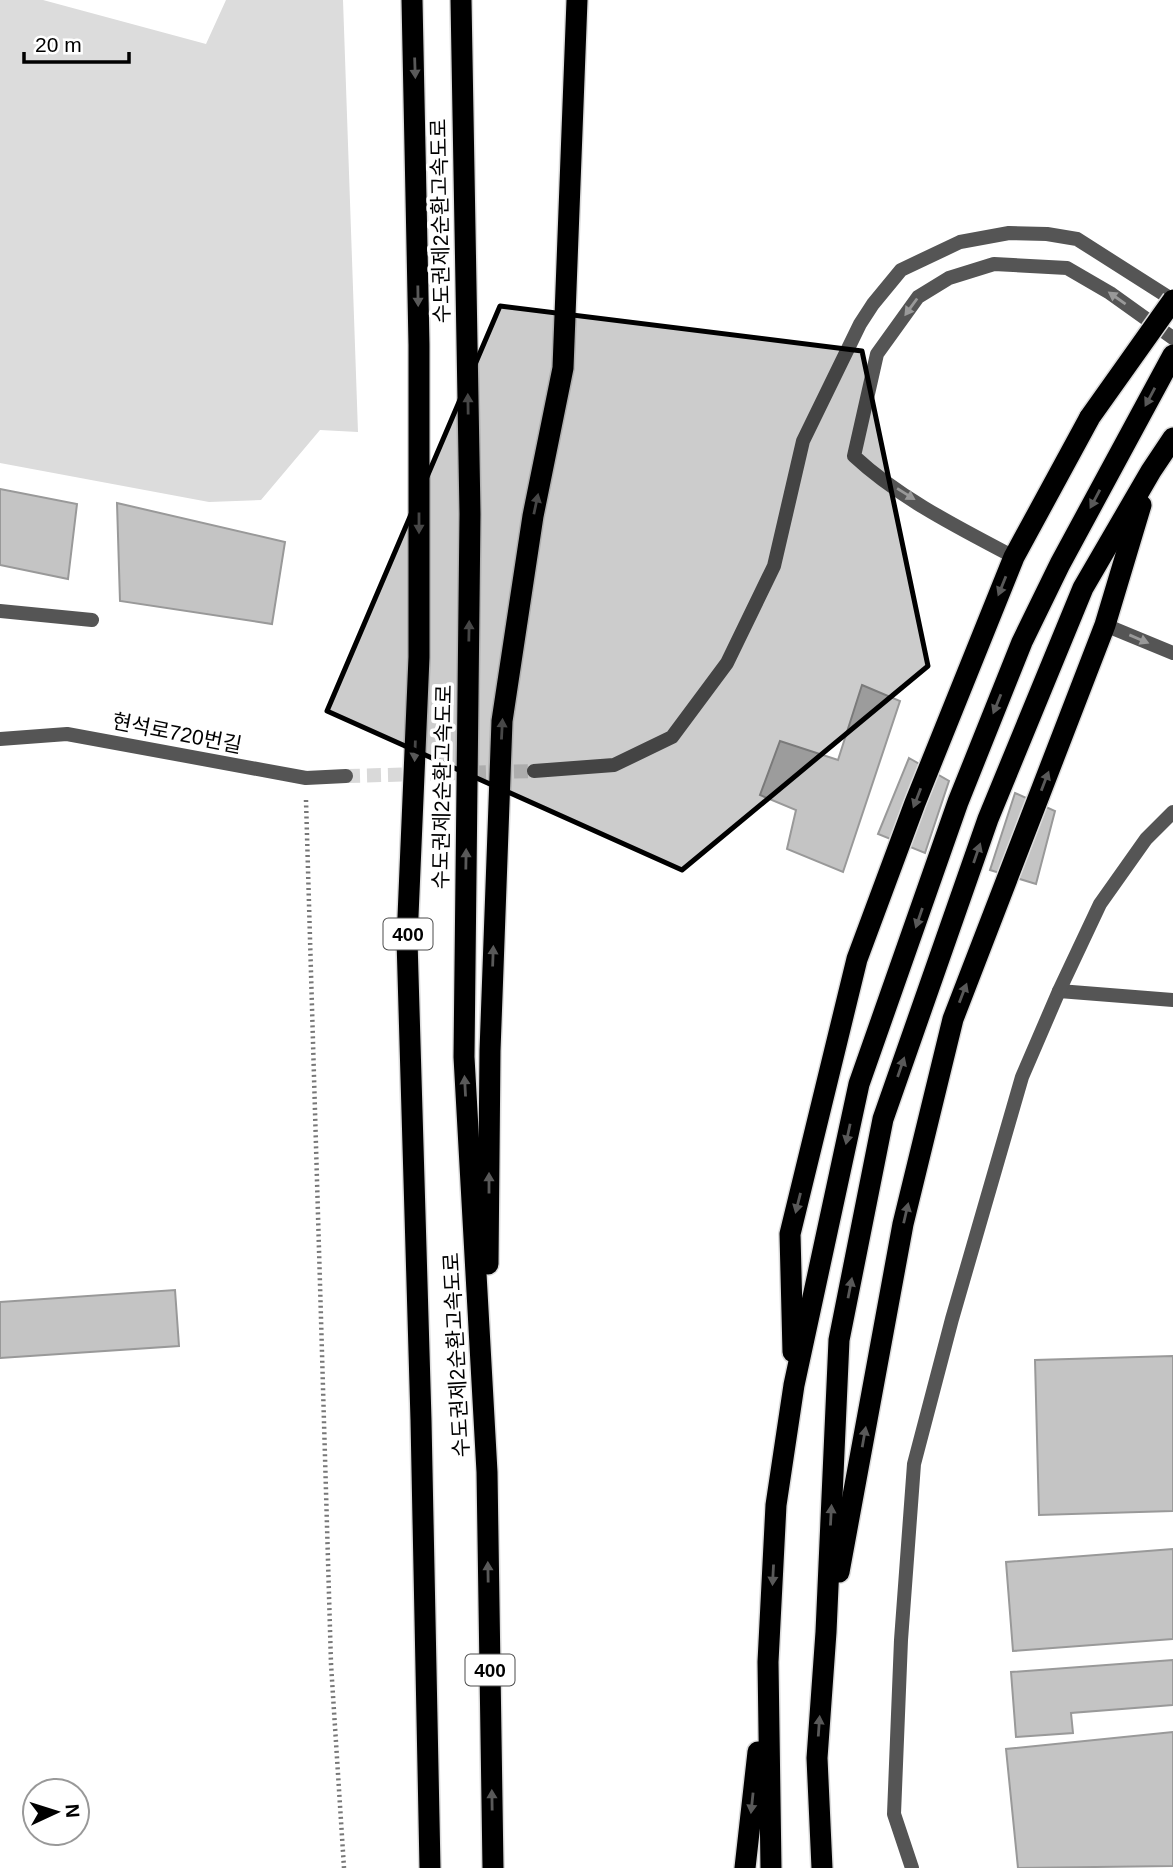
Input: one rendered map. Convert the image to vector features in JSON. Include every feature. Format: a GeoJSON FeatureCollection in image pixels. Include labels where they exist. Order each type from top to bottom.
{"type":"FeatureCollection","features":[{"type":"Feature","properties":{"kind":"highway","name":"수도권제2순환고속도로"},"geometry":{"type":"LineString","coordinates":[[412,0],[419,345],[419,657],[407,940],[430,1868]]}},
{"type":"Feature","properties":{"kind":"highway","name":"수도권제2순환고속도로"},"geometry":{"type":"LineString","coordinates":[[461,0],[470,514],[464,1057],[487,1472],[493,1868]]}},
{"type":"Feature","properties":{"kind":"highway"},"geometry":{"type":"LineString","coordinates":[[487,1472],[490,1051],[502,721],[533,516],[564,368],[577,0]]}},
{"type":"Feature","properties":{"kind":"highway"},"geometry":{"type":"LineString","coordinates":[[794,1385],[790,1234],[857,959],[915,803],[1014,556],[1090,417],[1173,300]]}},
{"type":"Feature","properties":{"kind":"highway"},"geometry":{"type":"LineString","coordinates":[[745,1868],[768,1662],[776,1504],[794,1385],[859,1084],[958,802],[1023,642],[1060,565],[1173,355]]}},
{"type":"Feature","properties":{"kind":"highway"},"geometry":{"type":"LineString","coordinates":[[822,1868],[817,1758],[826,1632],[839,1340],[883,1119],[988,819],[1083,589],[1155,464],[1173,438]]}},
{"type":"Feature","properties":{"kind":"highway"},"geometry":{"type":"LineString","coordinates":[[826,1632],[848,1528],[903,1224],[953,1019],[1105,625],[1155,464]]}},
{"type":"Feature","properties":{"kind":"highway"},"geometry":{"type":"LineString","coordinates":[[768,1662],[771,1868]]}},
{"type":"Feature","properties":{"kind":"highway"},"geometry":{"type":"LineString","coordinates":[[817,1758],[831,1868]]}},
{"type":"Feature","properties":{"kind":"street"},"geometry":{"type":"LineString","coordinates":[[534,771],[614,765],[672,737],[727,663],[774,566],[803,441],[860,324],[901,270],[960,242],[1009,233],[1047,234],[1077,239],[1173,300]]}},
{"type":"Feature","properties":{"kind":"street"},"geometry":{"type":"LineString","coordinates":[[1014,556],[959,528],[873,474],[854,456],[877,354],[918,297],[949,278],[994,264],[1067,268],[1110,293],[1173,338]]}},
{"type":"Feature","properties":{"kind":"street"},"geometry":{"type":"LineString","coordinates":[[0,611],[92,620]]}},
{"type":"Feature","properties":{"kind":"street"},"geometry":{"type":"LineString","coordinates":[[1105,625],[1173,653]]}},
{"type":"Feature","properties":{"kind":"street","name":"현석로720번길"},"geometry":{"type":"LineString","coordinates":[[0,739],[67,734],[306,778],[346,776]]}},
{"type":"Feature","properties":{"kind":"street"},"geometry":{"type":"LineString","coordinates":[[912,1868],[894,1814],[901,1640],[914,1464],[952,1318],[1022,1077],[1100,904],[1146,839],[1173,812]]}},
{"type":"Feature","properties":{"kind":"street"},"geometry":{"type":"LineString","coordinates":[[1059,991],[1173,1000]]}},
{"type":"Feature","properties":{"kind":"path"},"geometry":{"type":"LineString","coordinates":[[306,778],[331,1650],[344,1868]]}},
{"type":"Feature","properties":{"kind":"highlighted area"},"geometry":{"type":"Polygon","coordinates":[[[500,306],[862,351],[928,666],[682,870],[327,711],[500,306]]]}},
{"type":"Feature","properties":{"kind":"shaded area"},"geometry":{"type":"Polygon","coordinates":[[[0,0],[43,0],[206,44],[226,0],[343,0],[358,432],[320,430],[261,500],[209,502],[0,463],[0,0]]]}},
{"type":"Feature","properties":{"kind":"building"},"geometry":{"type":"Polygon","coordinates":[[[0,489],[77,504],[68,579],[0,565],[0,489]]]}},
{"type":"Feature","properties":{"kind":"building"},"geometry":{"type":"Polygon","coordinates":[[[117,503],[285,542],[272,624],[120,601],[117,503]]]}},
{"type":"Feature","properties":{"kind":"building"},"geometry":{"type":"Polygon","coordinates":[[[862,685],[900,701],[843,872],[787,849],[796,810],[760,795],[780,741],[838,760],[862,685]]]}},
{"type":"Feature","properties":{"kind":"building"},"geometry":{"type":"Polygon","coordinates":[[[909,758],[949,781],[925,853],[878,834],[909,758]]]}},
{"type":"Feature","properties":{"kind":"building"},"geometry":{"type":"Polygon","coordinates":[[[1015,793],[1055,811],[1036,884],[990,870],[1015,793]]]}},
{"type":"Feature","properties":{"kind":"building"},"geometry":{"type":"Polygon","coordinates":[[[175,1290],[179,1346],[0,1358],[0,1302],[175,1290]]]}},
{"type":"Feature","properties":{"kind":"building"},"geometry":{"type":"Polygon","coordinates":[[[1173,1356],[1173,1511],[1039,1515],[1035,1360],[1173,1356]]]}},
{"type":"Feature","properties":{"kind":"building"},"geometry":{"type":"Polygon","coordinates":[[[1173,1549],[1173,1639],[1013,1651],[1006,1562],[1173,1549]]]}},
{"type":"Feature","properties":{"kind":"building"},"geometry":{"type":"Polygon","coordinates":[[[1173,1660],[1173,1705],[1071,1713],[1073,1733],[1016,1737],[1011,1672],[1173,1660]]]}},
{"type":"Feature","properties":{"kind":"building"},"geometry":{"type":"Polygon","coordinates":[[[1173,1732],[1173,1866],[1018,1868],[1006,1749],[1173,1732]]]}},
{"type":"Feature","properties":{"kind":"tunnel"},"geometry":{"type":"LineString","coordinates":[[346,776],[534,771]]}}]}
